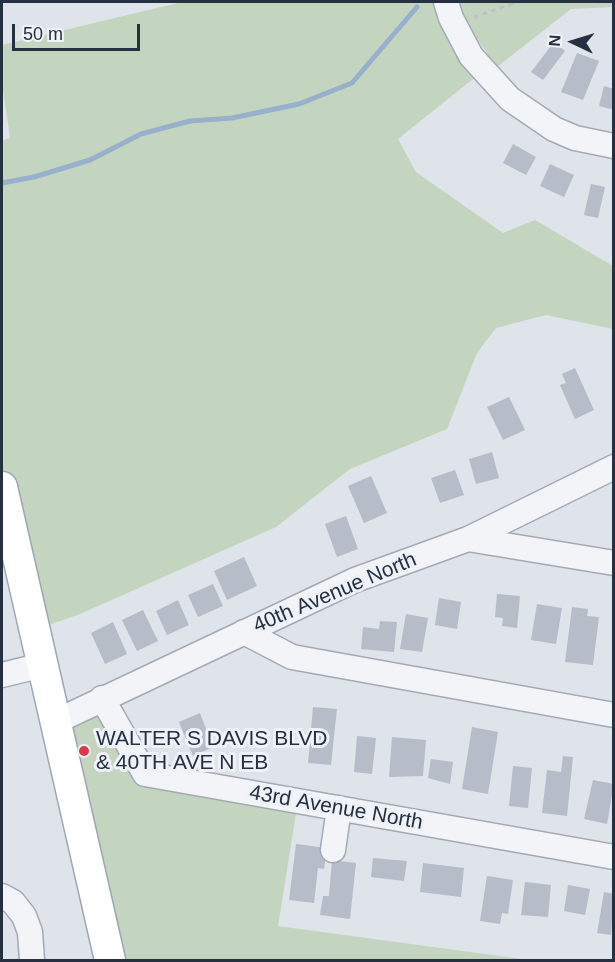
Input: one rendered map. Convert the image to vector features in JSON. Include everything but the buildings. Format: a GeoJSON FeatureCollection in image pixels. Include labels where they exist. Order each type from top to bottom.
{"type":"FeatureCollection","features":[{"type":"Feature","properties":{"kind":"main road"},"geometry":{"type":"LineString","coordinates":[[2,496],[57,721],[110,960]]}},
{"type":"Feature","properties":{"kind":"street"},"geometry":{"type":"LineString","coordinates":[[446,2],[454,24],[483,71],[519,106],[563,133],[614,146]]}},
{"type":"Feature","properties":{"kind":"street","name":"40th Avenue North"},"geometry":{"type":"LineString","coordinates":[[57,721],[355,580],[468,539],[614,467]]}},
{"type":"Feature","properties":{"kind":"street"},"geometry":{"type":"LineString","coordinates":[[468,539],[614,563]]}},
{"type":"Feature","properties":{"kind":"street"},"geometry":{"type":"LineString","coordinates":[[244,632],[291,657],[614,715]]}},
{"type":"Feature","properties":{"kind":"street"},"geometry":{"type":"LineString","coordinates":[[2,675],[43,665]]}},
{"type":"Feature","properties":{"kind":"street","name":"43rd Avenue North"},"geometry":{"type":"LineString","coordinates":[[102,698],[145,774],[614,856]]}},
{"type":"Feature","properties":{"kind":"street"},"geometry":{"type":"LineString","coordinates":[[333,850],[339,808]]}},
{"type":"Feature","properties":{"kind":"street"},"geometry":{"type":"LineString","coordinates":[[2,896],[13,902],[24,916],[30,932],[32,960]]}},
{"type":"Feature","properties":{"kind":"path"},"geometry":{"type":"LineString","coordinates":[[454,24],[517,2]]}},
{"type":"Feature","properties":{"kind":"green space"},"geometry":{"type":"Polygon","coordinates":[[[182,2],[446,2],[483,71],[398,139],[416,172],[503,233],[535,220],[613,266],[613,329],[546,315],[496,328],[477,353],[447,429],[350,469],[276,527],[80,614],[35,630],[2,487],[2,141],[10,138],[2,83],[2,45],[182,2]]]}},
{"type":"Feature","properties":{"kind":"green space"},"geometry":{"type":"Polygon","coordinates":[[[459,2],[613,2],[614,7],[571,9],[497,67],[469,28],[459,2]]]}},
{"type":"Feature","properties":{"kind":"green space"},"geometry":{"type":"Polygon","coordinates":[[[102,698],[145,774],[298,801],[278,926],[529,960],[110,960],[57,721],[102,698]]]}},
{"type":"Feature","properties":{"kind":"waterway"},"geometry":{"type":"LineString","coordinates":[[2,183],[34,177],[90,160],[141,134],[190,121],[232,118],[299,104],[352,83],[417,7]]}},
{"type":"Feature","properties":{"kind":"place","name":"WALTER S DAVIS BLVD & 40TH AVE N EB"},"geometry":{"type":"Point","coordinates":[84,751]}}]}
